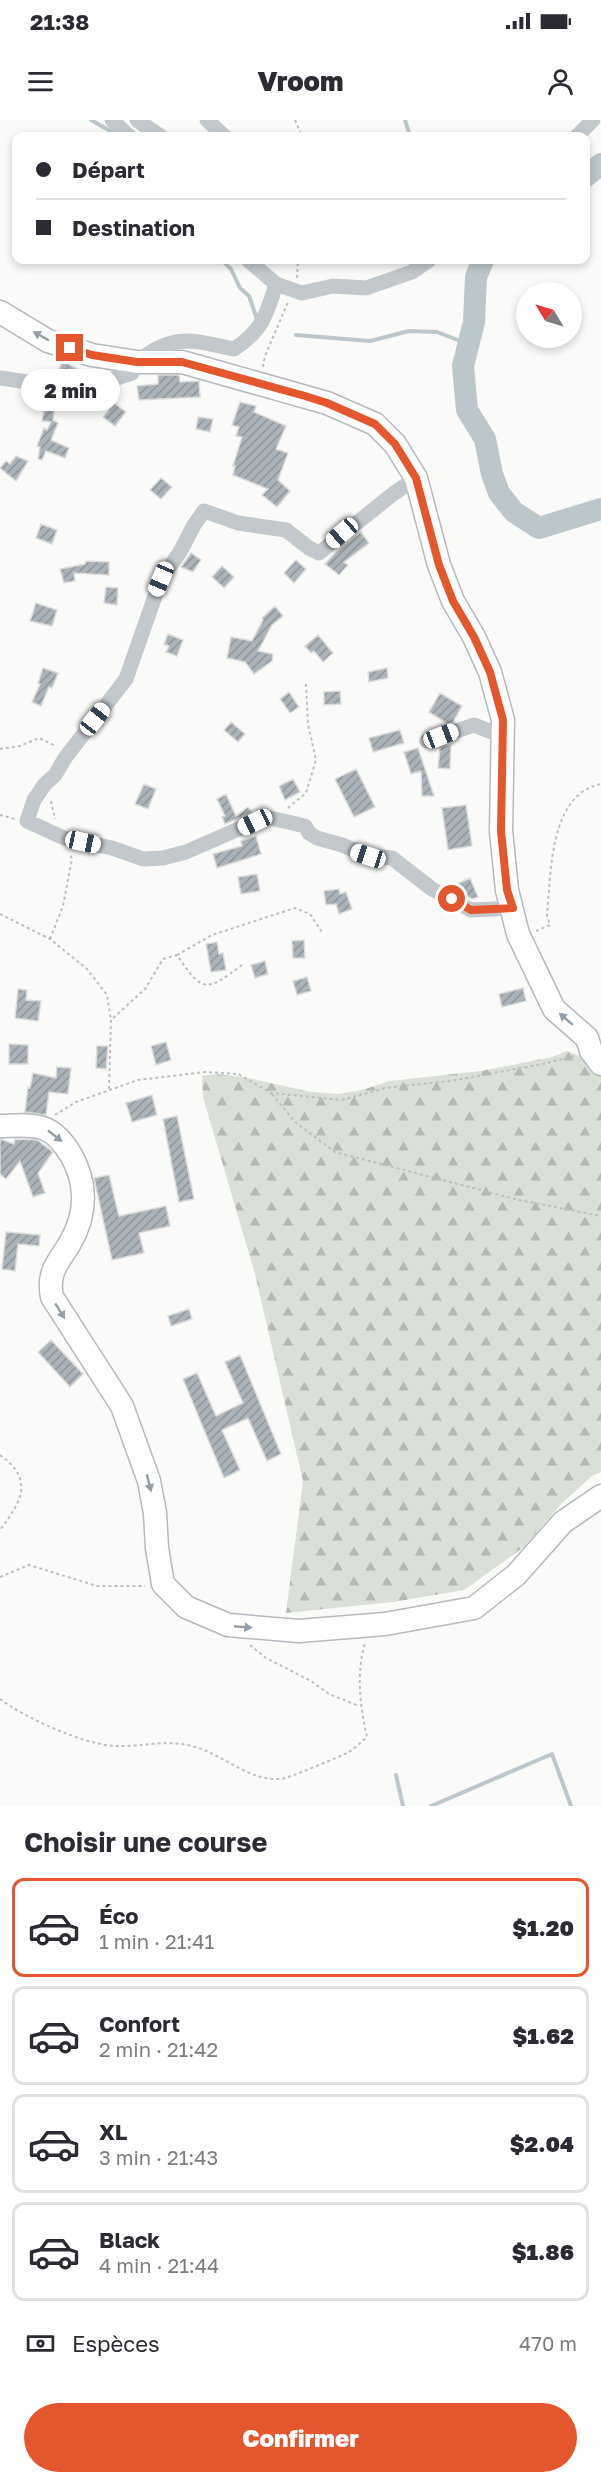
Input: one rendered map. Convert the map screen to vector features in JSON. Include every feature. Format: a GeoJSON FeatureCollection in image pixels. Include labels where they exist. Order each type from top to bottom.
{"type":"FeatureCollection","features":[{"type":"Feature","properties":{"kind":"main road"},"geometry":{"type":"LineString","coordinates":[[0,312],[48,341],[92,355],[137,362],[182,362],[284,390],[345,410],[375,424],[395,444],[416,478],[439,565],[453,601],[474,637],[490,672],[503,720],[501,831],[507,890],[518,934],[554,1009],[587,1038],[596,1058]]}},
{"type":"Feature","properties":{"kind":"main road"},"geometry":{"type":"LineString","coordinates":[[0,1126],[40,1125],[64,1144],[80,1171],[85,1202],[72,1240],[52,1271],[50,1284],[52,1297],[122,1406],[149,1481],[163,1584],[186,1607],[228,1625],[310,1630],[385,1624],[474,1608],[516,1575],[563,1522],[601,1496]]}},
{"type":"Feature","properties":{"kind":"street"},"geometry":{"type":"LineString","coordinates":[[112,120],[125,132]]}},
{"type":"Feature","properties":{"kind":"street"},"geometry":{"type":"LineString","coordinates":[[137,120],[154,132]]}},
{"type":"Feature","properties":{"kind":"street"},"geometry":{"type":"LineString","coordinates":[[207,120],[220,132]]}},
{"type":"Feature","properties":{"kind":"street"},"geometry":{"type":"LineString","coordinates":[[581,132],[593,120]]}},
{"type":"Feature","properties":{"kind":"street"},"geometry":{"type":"LineString","coordinates":[[254,264],[276,284],[302,293],[333,286],[366,288],[412,272],[423,264]]}},
{"type":"Feature","properties":{"kind":"street"},"geometry":{"type":"LineString","coordinates":[[0,378],[68,388],[98,384],[132,373],[137,362],[158,348],[186,341],[234,349],[250,339],[266,318],[276,284]]}},
{"type":"Feature","properties":{"kind":"street"},"geometry":{"type":"LineString","coordinates":[[416,478],[319,553],[286,530],[238,524],[204,511],[161,579],[126,679],[69,753],[55,775],[45,784],[34,800],[27,821],[64,838],[112,848],[143,859],[163,858],[186,852],[266,817],[296,822],[305,826],[309,833],[317,838],[342,845],[356,852],[392,858],[432,889],[471,910],[513,908]]}},
{"type":"Feature","properties":{"kind":"street"},"geometry":{"type":"LineString","coordinates":[[427,741],[474,725],[502,736]]}},
{"type":"Feature","properties":{"kind":"path"},"geometry":{"type":"LineString","coordinates":[[265,356],[292,292]]}},
{"type":"Feature","properties":{"kind":"path"},"geometry":{"type":"LineString","coordinates":[[266,817],[288,808],[306,793],[311,780],[316,760],[308,724],[306,684]]}},
{"type":"Feature","properties":{"kind":"path"},"geometry":{"type":"LineString","coordinates":[[0,749],[20,746],[39,738],[69,753]]}},
{"type":"Feature","properties":{"kind":"path"},"geometry":{"type":"LineString","coordinates":[[45,784],[56,823],[72,859],[63,906],[50,939]]}},
{"type":"Feature","properties":{"kind":"path"},"geometry":{"type":"LineString","coordinates":[[518,934],[541,931],[550,925],[547,915],[554,844],[564,813],[583,790],[601,784]]}},
{"type":"Feature","properties":{"kind":"path"},"geometry":{"type":"LineString","coordinates":[[111,1020],[145,989],[163,959],[177,955],[212,935],[295,908],[310,914],[323,934]]}},
{"type":"Feature","properties":{"kind":"path"},"geometry":{"type":"LineString","coordinates":[[0,914],[50,939],[87,969],[106,995],[111,1020],[110,1089]]}},
{"type":"Feature","properties":{"kind":"path"},"geometry":{"type":"LineString","coordinates":[[177,955],[195,982],[204,985],[222,980],[242,965]]}},
{"type":"Feature","properties":{"kind":"path"},"geometry":{"type":"LineString","coordinates":[[271,1093],[342,1100],[385,1088],[450,1081],[543,1064],[596,1058]]}},
{"type":"Feature","properties":{"kind":"path"},"geometry":{"type":"LineString","coordinates":[[40,1125],[76,1102],[138,1080],[205,1072],[238,1074],[271,1093],[295,1122],[335,1152],[519,1200],[601,1216]]}},
{"type":"Feature","properties":{"kind":"path"},"geometry":{"type":"LineString","coordinates":[[0,1455],[17,1471],[23,1486],[18,1506],[0,1530]]}},
{"type":"Feature","properties":{"kind":"path"},"geometry":{"type":"LineString","coordinates":[[0,1577],[29,1565],[97,1586],[125,1587],[163,1584]]}},
{"type":"Feature","properties":{"kind":"path"},"geometry":{"type":"LineString","coordinates":[[240,1626],[250,1646],[266,1658],[311,1681],[330,1694],[360,1706]]}},
{"type":"Feature","properties":{"kind":"path"},"geometry":{"type":"LineString","coordinates":[[0,1699],[12,1708],[72,1735],[112,1746],[186,1744],[201,1749],[252,1775],[270,1780],[285,1779],[349,1751],[367,1737],[360,1706],[362,1653],[365,1642]]}},
{"type":"Feature","properties":{"kind":"green space"},"geometry":{"type":"Polygon","coordinates":[[[567,1051],[599,1064],[601,1068],[601,1472],[592,1476],[560,1505],[524,1547],[464,1590],[393,1602],[286,1613],[303,1481],[255,1274],[203,1097],[202,1076],[217,1074],[243,1077],[311,1092],[339,1094],[362,1090],[390,1081],[481,1071],[552,1057],[567,1051]]]}},
{"type":"Feature","properties":{"kind":"building"},"geometry":{"type":"Polygon","coordinates":[[[63,361],[81,371],[78,377],[70,378],[58,371],[63,361]]]}},
{"type":"Feature","properties":{"kind":"building"},"geometry":{"type":"Polygon","coordinates":[[[158,375],[179,375],[180,382],[199,381],[200,397],[139,400],[137,386],[158,384],[158,375]]]}},
{"type":"Feature","properties":{"kind":"building"},"geometry":{"type":"Polygon","coordinates":[[[240,402],[256,406],[254,412],[286,426],[276,449],[288,453],[278,480],[290,491],[277,507],[262,495],[268,489],[233,475],[235,466],[233,466],[242,437],[236,436],[239,427],[232,425],[240,402]]]}},
{"type":"Feature","properties":{"kind":"building"},"geometry":{"type":"Polygon","coordinates":[[[114,403],[126,412],[115,426],[103,417],[114,403]]]}},
{"type":"Feature","properties":{"kind":"building"},"geometry":{"type":"Polygon","coordinates":[[[45,404],[55,406],[53,420],[58,423],[51,440],[69,448],[65,458],[46,451],[42,460],[38,459],[40,447],[37,446],[44,428],[47,430],[51,422],[42,421],[45,404]]]}},
{"type":"Feature","properties":{"kind":"building"},"geometry":{"type":"Polygon","coordinates":[[[198,417],[213,419],[210,432],[196,429],[198,417]]]}},
{"type":"Feature","properties":{"kind":"building"},"geometry":{"type":"Polygon","coordinates":[[[16,456],[28,461],[16,481],[0,468],[6,461],[10,464],[16,456]]]}},
{"type":"Feature","properties":{"kind":"building"},"geometry":{"type":"Polygon","coordinates":[[[161,478],[172,487],[161,499],[150,490],[161,478]]]}},
{"type":"Feature","properties":{"kind":"building"},"geometry":{"type":"Polygon","coordinates":[[[41,524],[57,530],[52,544],[36,538],[41,524]]]}},
{"type":"Feature","properties":{"kind":"building"},"geometry":{"type":"Polygon","coordinates":[[[361,532],[369,543],[344,562],[348,565],[339,575],[325,564],[361,532]]]}},
{"type":"Feature","properties":{"kind":"building"},"geometry":{"type":"Polygon","coordinates":[[[191,553],[201,560],[193,572],[181,567],[191,553]]]}},
{"type":"Feature","properties":{"kind":"building"},"geometry":{"type":"Polygon","coordinates":[[[296,560],[306,569],[294,583],[284,573],[296,560]]]}},
{"type":"Feature","properties":{"kind":"building"},"geometry":{"type":"Polygon","coordinates":[[[86,561],[109,562],[109,575],[74,573],[75,581],[64,583],[60,569],[85,564],[86,561]]]}},
{"type":"Feature","properties":{"kind":"building"},"geometry":{"type":"Polygon","coordinates":[[[222,566],[234,577],[224,588],[212,577],[222,566]]]}},
{"type":"Feature","properties":{"kind":"building"},"geometry":{"type":"Polygon","coordinates":[[[106,587],[118,588],[117,605],[104,603],[106,587]]]}},
{"type":"Feature","properties":{"kind":"building"},"geometry":{"type":"Polygon","coordinates":[[[36,603],[57,610],[52,626],[30,621],[36,603]]]}},
{"type":"Feature","properties":{"kind":"building"},"geometry":{"type":"Polygon","coordinates":[[[275,606],[283,616],[272,625],[258,651],[273,654],[272,661],[254,674],[245,662],[227,658],[231,637],[252,641],[262,618],[275,606]]]}},
{"type":"Feature","properties":{"kind":"building"},"geometry":{"type":"Polygon","coordinates":[[[168,634],[183,640],[177,656],[166,652],[169,646],[164,644],[168,634]]]}},
{"type":"Feature","properties":{"kind":"building"},"geometry":{"type":"Polygon","coordinates":[[[318,635],[333,653],[323,662],[314,651],[311,653],[305,646],[318,635]]]}},
{"type":"Feature","properties":{"kind":"building"},"geometry":{"type":"Polygon","coordinates":[[[43,668],[58,673],[41,706],[32,702],[40,684],[38,683],[43,668]]]}},
{"type":"Feature","properties":{"kind":"building"},"geometry":{"type":"Polygon","coordinates":[[[387,668],[388,678],[369,682],[368,672],[387,668]]]}},
{"type":"Feature","properties":{"kind":"building"},"geometry":{"type":"Polygon","coordinates":[[[340,691],[341,704],[324,705],[324,692],[340,691]]]}},
{"type":"Feature","properties":{"kind":"building"},"geometry":{"type":"Polygon","coordinates":[[[289,692],[299,707],[290,713],[280,699],[289,692]]]}},
{"type":"Feature","properties":{"kind":"building"},"geometry":{"type":"Polygon","coordinates":[[[440,693],[462,706],[453,722],[448,724],[429,712],[440,693]]]}},
{"type":"Feature","properties":{"kind":"building"},"geometry":{"type":"Polygon","coordinates":[[[231,722],[245,734],[238,742],[224,730],[231,722]]]}},
{"type":"Feature","properties":{"kind":"building"},"geometry":{"type":"Polygon","coordinates":[[[400,730],[404,743],[373,752],[369,738],[400,730]]]}},
{"type":"Feature","properties":{"kind":"building"},"geometry":{"type":"Polygon","coordinates":[[[451,745],[450,769],[438,768],[440,747],[451,745]]]}},
{"type":"Feature","properties":{"kind":"building"},"geometry":{"type":"Polygon","coordinates":[[[418,748],[434,796],[422,796],[421,771],[411,774],[404,752],[418,748]]]}},
{"type":"Feature","properties":{"kind":"building"},"geometry":{"type":"Polygon","coordinates":[[[356,769],[375,807],[354,817],[335,779],[356,769]]]}},
{"type":"Feature","properties":{"kind":"building"},"geometry":{"type":"Polygon","coordinates":[[[293,779],[300,792],[285,800],[279,786],[293,779]]]}},
{"type":"Feature","properties":{"kind":"building"},"geometry":{"type":"Polygon","coordinates":[[[144,784],[156,789],[148,809],[135,804],[144,784]]]}},
{"type":"Feature","properties":{"kind":"building"},"geometry":{"type":"Polygon","coordinates":[[[226,794],[236,816],[248,807],[252,812],[225,824],[222,817],[225,816],[217,799],[226,794]]]}},
{"type":"Feature","properties":{"kind":"building"},"geometry":{"type":"Polygon","coordinates":[[[466,805],[472,846],[448,850],[442,808],[466,805]]]}},
{"type":"Feature","properties":{"kind":"building"},"geometry":{"type":"Polygon","coordinates":[[[256,836],[261,854],[217,868],[213,854],[242,846],[241,841],[256,836]]]}},
{"type":"Feature","properties":{"kind":"building"},"geometry":{"type":"Polygon","coordinates":[[[257,874],[260,891],[241,894],[238,877],[257,874]]]}},
{"type":"Feature","properties":{"kind":"building"},"geometry":{"type":"Polygon","coordinates":[[[470,878],[478,897],[472,899],[455,891],[453,886],[470,878]]]}},
{"type":"Feature","properties":{"kind":"building"},"geometry":{"type":"Polygon","coordinates":[[[339,889],[340,894],[346,892],[352,909],[339,914],[336,904],[326,905],[324,891],[339,889]]]}},
{"type":"Feature","properties":{"kind":"building"},"geometry":{"type":"Polygon","coordinates":[[[304,940],[305,958],[293,958],[292,941],[304,940]]]}},
{"type":"Feature","properties":{"kind":"building"},"geometry":{"type":"Polygon","coordinates":[[[217,942],[219,954],[223,953],[226,970],[211,972],[206,944],[217,942]]]}},
{"type":"Feature","properties":{"kind":"building"},"geometry":{"type":"Polygon","coordinates":[[[265,961],[268,974],[255,978],[251,965],[265,961]]]}},
{"type":"Feature","properties":{"kind":"building"},"geometry":{"type":"Polygon","coordinates":[[[307,977],[311,991],[297,995],[293,981],[307,977]]]}},
{"type":"Feature","properties":{"kind":"building"},"geometry":{"type":"Polygon","coordinates":[[[523,988],[526,1001],[502,1007],[499,994],[523,988]]]}},
{"type":"Feature","properties":{"kind":"building"},"geometry":{"type":"Polygon","coordinates":[[[18,989],[27,990],[26,1000],[41,1001],[38,1021],[15,1018],[18,989]]]}},
{"type":"Feature","properties":{"kind":"building"},"geometry":{"type":"Polygon","coordinates":[[[166,1042],[171,1060],[156,1065],[151,1046],[166,1042]]]}},
{"type":"Feature","properties":{"kind":"building"},"geometry":{"type":"Polygon","coordinates":[[[9,1044],[28,1045],[28,1064],[9,1064],[9,1044]]]}},
{"type":"Feature","properties":{"kind":"building"},"geometry":{"type":"Polygon","coordinates":[[[97,1046],[108,1046],[106,1069],[96,1068],[97,1046]]]}},
{"type":"Feature","properties":{"kind":"building"},"geometry":{"type":"Polygon","coordinates":[[[57,1067],[71,1068],[68,1094],[49,1092],[46,1115],[25,1112],[28,1087],[30,1088],[33,1073],[56,1078],[57,1067]]]}},
{"type":"Feature","properties":{"kind":"building"},"geometry":{"type":"Polygon","coordinates":[[[152,1095],[157,1115],[132,1122],[126,1103],[152,1095]]]}},
{"type":"Feature","properties":{"kind":"building"},"geometry":{"type":"Polygon","coordinates":[[[177,1116],[194,1199],[179,1202],[163,1119],[177,1116]]]}},
{"type":"Feature","properties":{"kind":"building"},"geometry":{"type":"Polygon","coordinates":[[[0,1139],[14,1144],[15,1139],[37,1140],[53,1152],[38,1173],[45,1193],[33,1197],[20,1161],[6,1179],[0,1174],[0,1139]]]}},
{"type":"Feature","properties":{"kind":"building"},"geometry":{"type":"Polygon","coordinates":[[[109,1175],[119,1216],[166,1206],[170,1226],[139,1233],[144,1253],[112,1260],[94,1178],[109,1175]]]}},
{"type":"Feature","properties":{"kind":"building"},"geometry":{"type":"Polygon","coordinates":[[[6,1232],[40,1235],[39,1246],[18,1244],[15,1271],[2,1269],[6,1232]]]}},
{"type":"Feature","properties":{"kind":"building"},"geometry":{"type":"Polygon","coordinates":[[[189,1309],[192,1319],[171,1326],[168,1316],[189,1309]]]}},
{"type":"Feature","properties":{"kind":"building"},"geometry":{"type":"Polygon","coordinates":[[[51,1340],[83,1374],[70,1387],[38,1352],[51,1340]]]}},
{"type":"Feature","properties":{"kind":"building"},"geometry":{"type":"Polygon","coordinates":[[[240,1355],[281,1454],[267,1461],[248,1418],[222,1430],[240,1470],[224,1478],[183,1379],[197,1373],[216,1416],[243,1403],[225,1362],[240,1355]]]}},
{"type":"Feature","properties":{"kind":"waterway"},"geometry":{"type":"LineString","coordinates":[[91,120],[112,132]]}},
{"type":"Feature","properties":{"kind":"waterway"},"geometry":{"type":"LineString","coordinates":[[405,120],[409,132]]}},
{"type":"Feature","properties":{"kind":"waterway"},"geometry":{"type":"LineString","coordinates":[[590,173],[601,164]]}},
{"type":"Feature","properties":{"kind":"waterway"},"geometry":{"type":"LineString","coordinates":[[226,264],[240,288],[249,296],[257,319]]}},
{"type":"Feature","properties":{"kind":"waterway"},"geometry":{"type":"LineString","coordinates":[[481,264],[476,277],[474,322],[463,366],[467,410],[485,439],[492,474],[499,493],[514,512],[539,528],[601,509]]}},
{"type":"Feature","properties":{"kind":"waterway"},"geometry":{"type":"LineString","coordinates":[[296,335],[370,341],[409,331],[437,332],[468,344]]}},
{"type":"Feature","properties":{"kind":"waterway"},"geometry":{"type":"LineString","coordinates":[[431,1806],[552,1754],[571,1806]]}},
{"type":"Feature","properties":{"kind":"waterway"},"geometry":{"type":"LineString","coordinates":[[396,1775],[403,1806]]}},
{"type":"Feature","properties":{"kind":"route"},"geometry":{"type":"LineString","coordinates":[[70,348],[92,355],[137,362],[182,362],[305,396],[345,410],[375,424],[395,444],[416,478],[439,565],[453,601],[474,637],[490,672],[503,720],[501,831],[507,890],[513,908],[471,910],[452,899]]}}]}
